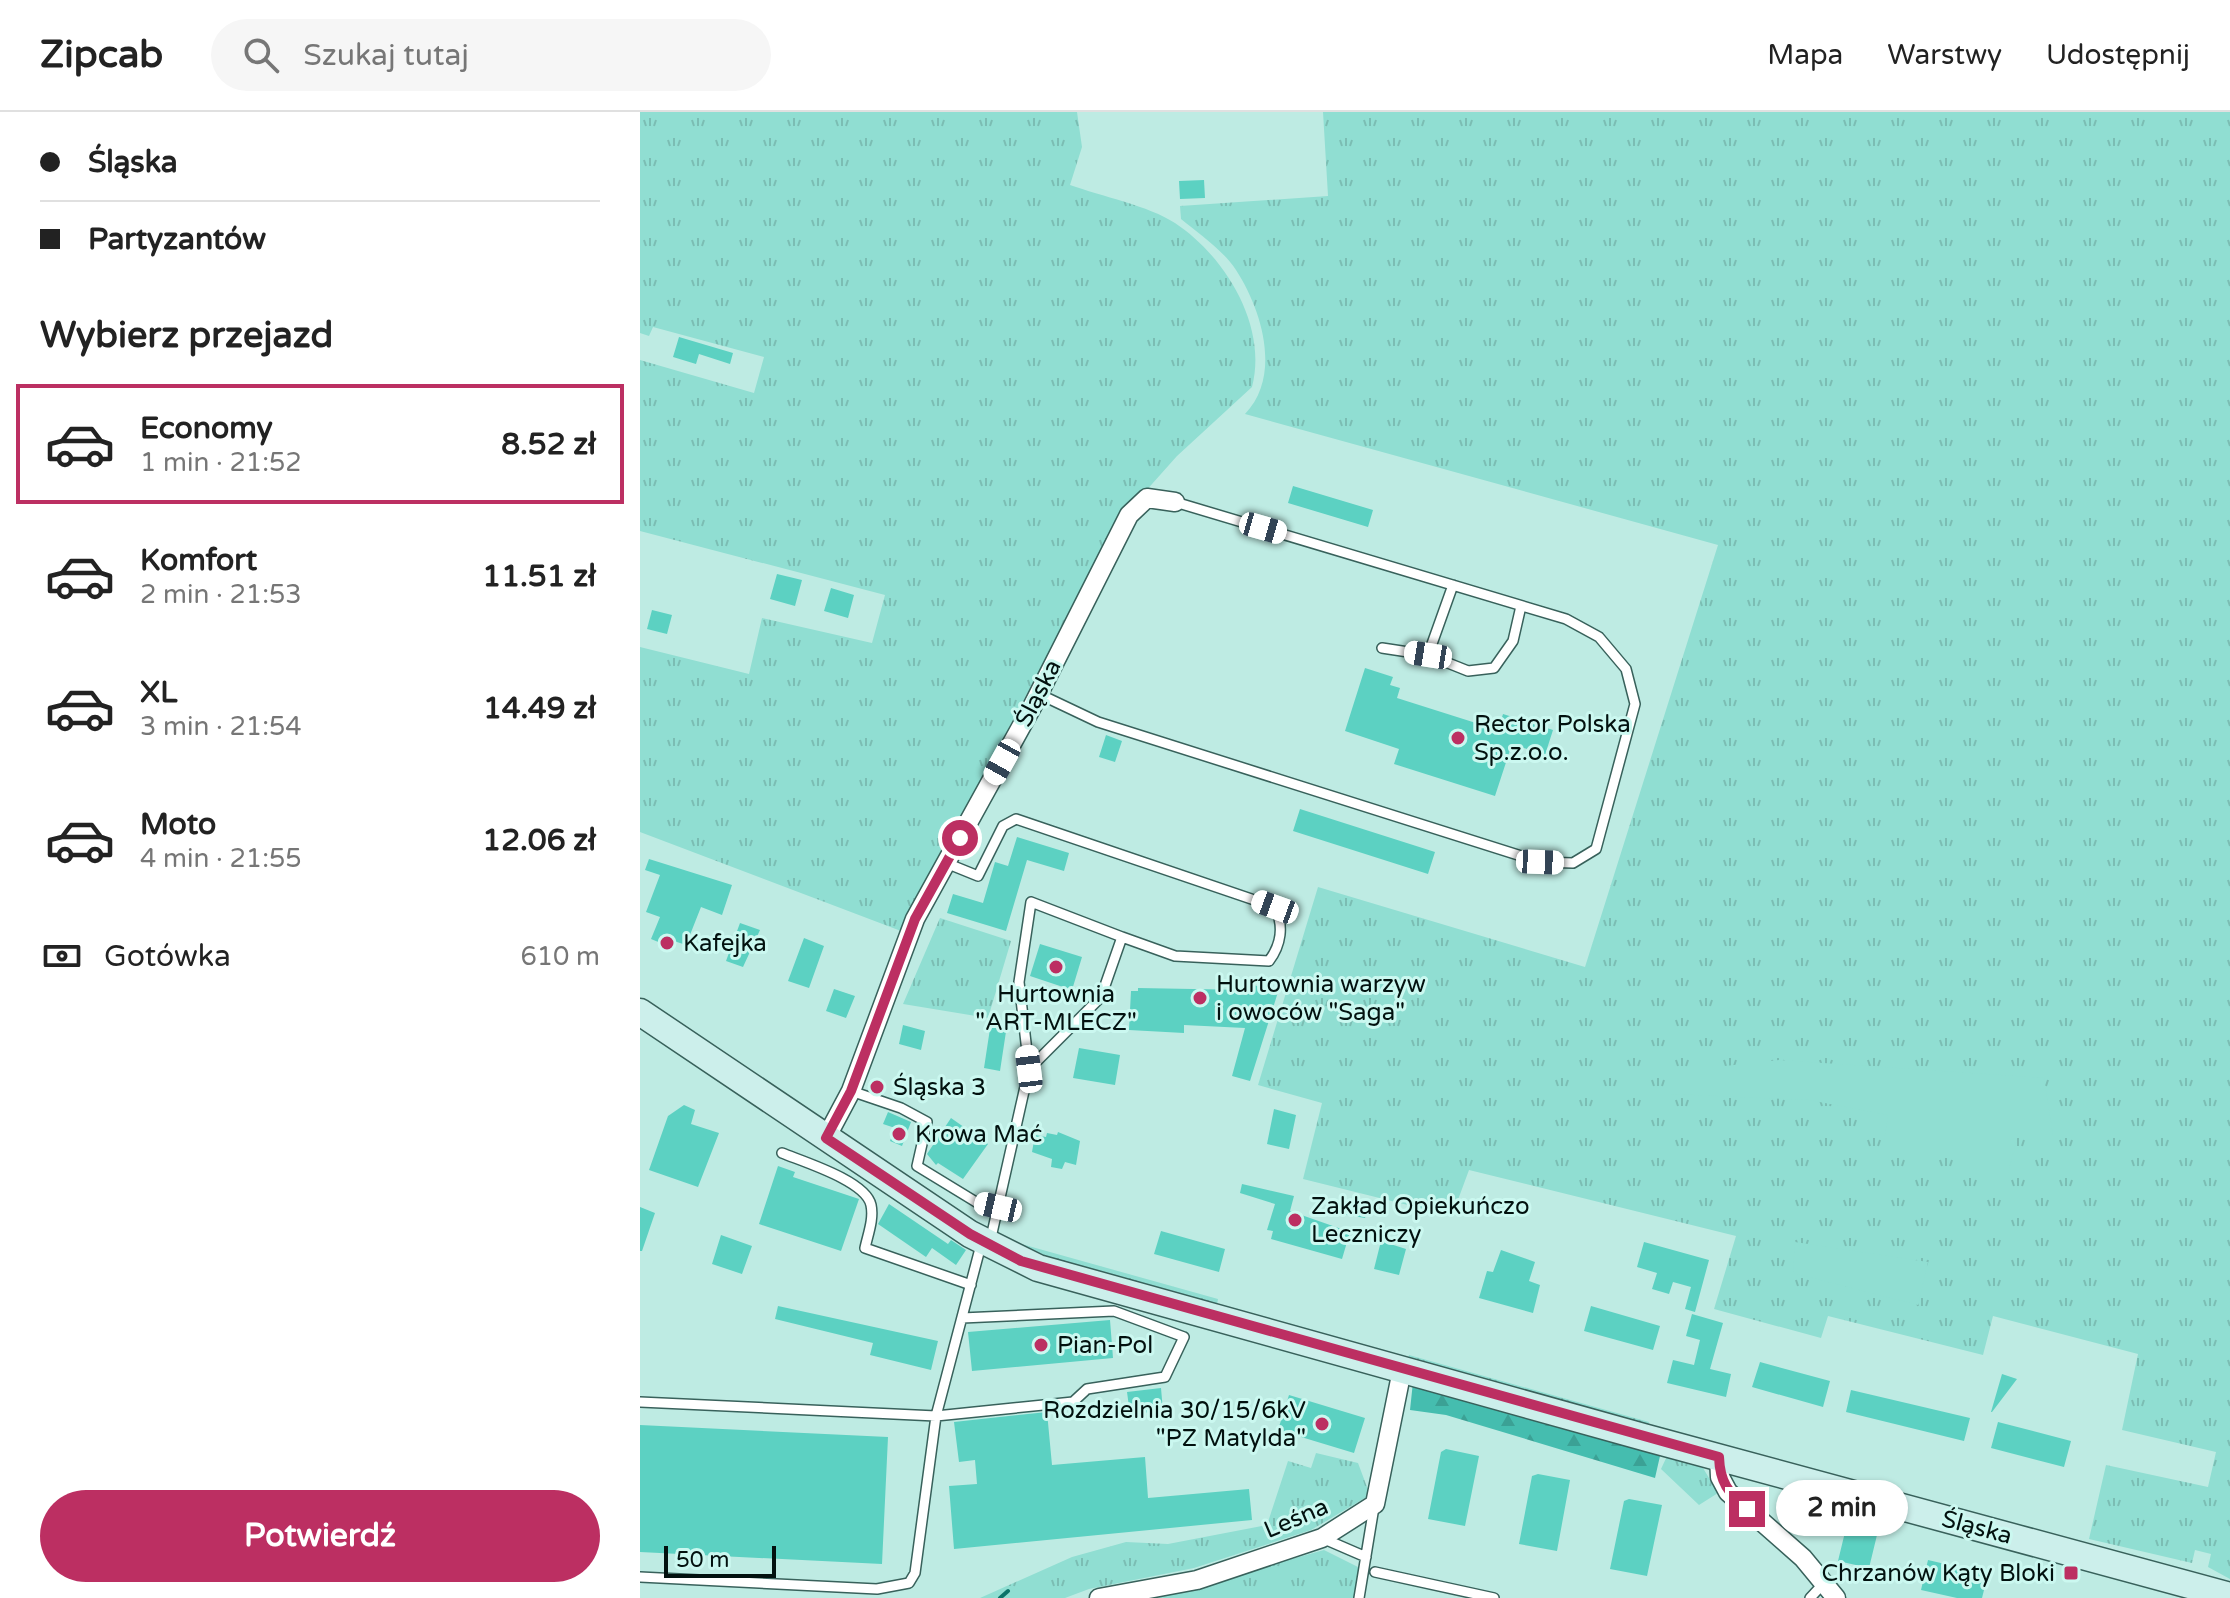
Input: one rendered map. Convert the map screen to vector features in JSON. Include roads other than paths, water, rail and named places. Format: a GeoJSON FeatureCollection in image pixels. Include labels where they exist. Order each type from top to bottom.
{"type":"FeatureCollection","features":[{"type":"Feature","properties":{"kind":"main road","name":"Śląska"},"geometry":{"type":"LineString","coordinates":[[640,1012],[986,1243],[1054,1273],[2230,1596]]}},
{"type":"Feature","properties":{"kind":"street","name":"Śląska"},"geometry":{"type":"LineString","coordinates":[[826,1138],[851,1091],[915,919],[1039,694],[1129,515],[1147,498],[1175,502]]}},
{"type":"Feature","properties":{"kind":"street"},"geometry":{"type":"LineString","coordinates":[[1375,1504],[1402,1370]]}},
{"type":"Feature","properties":{"kind":"street"},"geometry":{"type":"LineString","coordinates":[[1719,1457],[1720,1477],[1728,1492],[1803,1558],[1836,1598]]}},
{"type":"Feature","properties":{"kind":"street","name":"Leśna"},"geometry":{"type":"LineString","coordinates":[[1099,1598],[1197,1580],[1322,1538],[1375,1504]]}},
{"type":"Feature","properties":{"kind":"lane"},"geometry":{"type":"LineString","coordinates":[[1039,694],[1098,722],[1540,862],[1573,863],[1596,849],[1635,704],[1626,669],[1599,637],[1566,619],[1175,502]]}},
{"type":"Feature","properties":{"kind":"lane"},"geometry":{"type":"LineString","coordinates":[[1428,655],[1453,585]]}},
{"type":"Feature","properties":{"kind":"lane"},"geometry":{"type":"LineString","coordinates":[[1382,648],[1428,655],[1468,671],[1494,668],[1513,641],[1521,606]]}},
{"type":"Feature","properties":{"kind":"lane"},"geometry":{"type":"LineString","coordinates":[[640,1577],[877,1589],[909,1583],[915,1573],[936,1416],[971,1285],[998,1207],[1029,1069],[1019,982],[1031,902],[1175,956],[1269,961],[1280,946],[1280,917],[1275,907],[1016,819],[1003,826],[978,876],[946,863]]}},
{"type":"Feature","properties":{"kind":"lane"},"geometry":{"type":"LineString","coordinates":[[1029,1069],[1101,997],[1122,937]]}},
{"type":"Feature","properties":{"kind":"lane"},"geometry":{"type":"LineString","coordinates":[[851,1091],[901,1108],[927,1122],[917,1166],[976,1202],[998,1207]]}},
{"type":"Feature","properties":{"kind":"lane"},"geometry":{"type":"LineString","coordinates":[[782,1153],[862,1188],[871,1203],[872,1218],[865,1248],[971,1285]]}},
{"type":"Feature","properties":{"kind":"lane"},"geometry":{"type":"LineString","coordinates":[[640,1402],[936,1416],[1073,1402],[1087,1389],[1165,1377],[1184,1337],[1114,1311],[962,1318]]}},
{"type":"Feature","properties":{"kind":"lane"},"geometry":{"type":"LineString","coordinates":[[1359,1598],[1375,1504]]}},
{"type":"Feature","properties":{"kind":"lane"},"geometry":{"type":"LineString","coordinates":[[1322,1538],[1366,1557]]}},
{"type":"Feature","properties":{"kind":"lane"},"geometry":{"type":"LineString","coordinates":[[1375,1572],[1494,1598]]}},
{"type":"Feature","properties":{"kind":"lane"},"geometry":{"type":"LineString","coordinates":[[1810,1598],[1824,1583]]}},
{"type":"Feature","properties":{"kind":"waterway"},"geometry":{"type":"LineString","coordinates":[[1000,1598],[1008,1591]]}},
{"type":"Feature","properties":{"kind":"place","name":"Rector Polska Sp.z.o.o."},"geometry":{"type":"Point","coordinates":[1458,738]}},
{"type":"Feature","properties":{"kind":"place","name":"Kafejka"},"geometry":{"type":"Point","coordinates":[667,943]}},
{"type":"Feature","properties":{"kind":"place","name":"Hurtownia \"ART-MLECZ\""},"geometry":{"type":"Point","coordinates":[1056,967]}},
{"type":"Feature","properties":{"kind":"place","name":"Hurtownia warzyw i owoców \"Saga\""},"geometry":{"type":"Point","coordinates":[1200,998]}},
{"type":"Feature","properties":{"kind":"place","name":"Śląska 3"},"geometry":{"type":"Point","coordinates":[877,1087]}},
{"type":"Feature","properties":{"kind":"place","name":"Krowa Mać"},"geometry":{"type":"Point","coordinates":[899,1134]}},
{"type":"Feature","properties":{"kind":"place","name":"Zakład Opiekuńczo Leczniczy"},"geometry":{"type":"Point","coordinates":[1295,1220]}},
{"type":"Feature","properties":{"kind":"place","name":"Pian-Pol"},"geometry":{"type":"Point","coordinates":[1041,1345]}},
{"type":"Feature","properties":{"kind":"place","name":"Rozdzielnia 30/15/6kV \"PZ Matylda\""},"geometry":{"type":"Point","coordinates":[1322,1424]}},
{"type":"Feature","properties":{"kind":"place","name":"Chrzanów Kąty Bloki"},"geometry":{"type":"Point","coordinates":[2071,1573]}}]}
